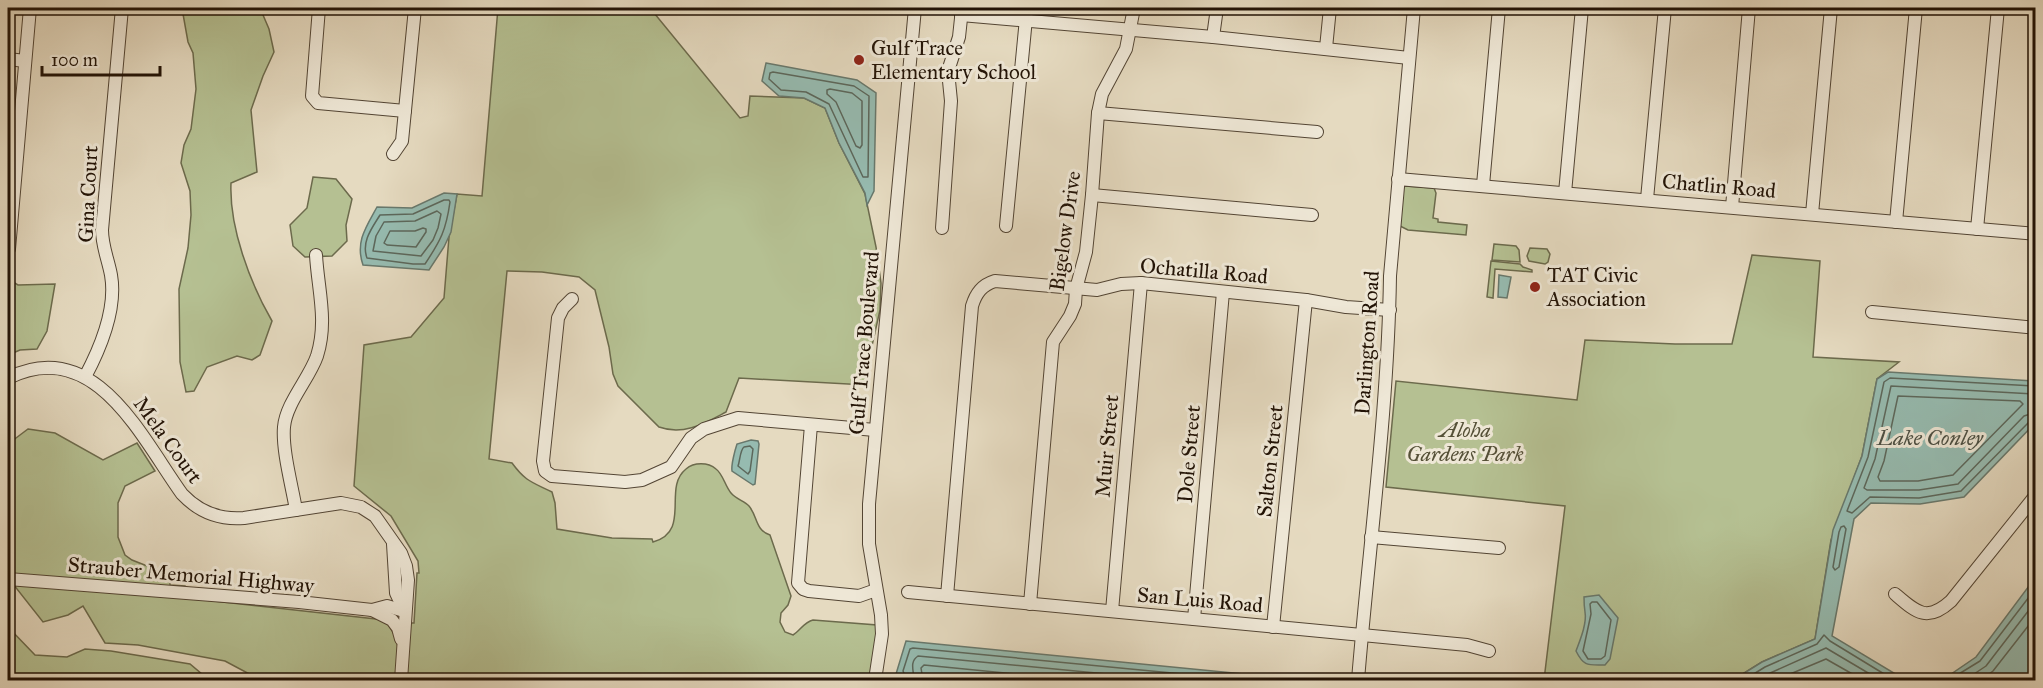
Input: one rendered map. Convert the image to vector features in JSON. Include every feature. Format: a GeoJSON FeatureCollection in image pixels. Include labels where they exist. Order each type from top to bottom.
{"type":"FeatureCollection","features":[{"type":"Feature","properties":{"kind":"street"},"geometry":{"type":"LineString","coordinates":[[9,249],[12,137],[25,61],[30,8]]}},
{"type":"Feature","properties":{"kind":"street","name":"Gina Court"},"geometry":{"type":"LineString","coordinates":[[85,377],[102,339],[112,291],[102,230],[122,8]]}},
{"type":"Feature","properties":{"kind":"street"},"geometry":{"type":"LineString","coordinates":[[319,8],[312,96],[318,103],[405,111]]}},
{"type":"Feature","properties":{"kind":"street"},"geometry":{"type":"LineString","coordinates":[[393,154],[402,141],[415,8]]}},
{"type":"Feature","properties":{"kind":"street","name":"Gulf Trace Boulevard"},"geometry":{"type":"LineString","coordinates":[[875,681],[882,634],[881,615],[871,563],[868,524],[874,430],[915,8]]}},
{"type":"Feature","properties":{"kind":"street"},"geometry":{"type":"LineString","coordinates":[[1006,226],[1027,8]]}},
{"type":"Feature","properties":{"kind":"street","name":"Bigelow Drive"},"geometry":{"type":"LineString","coordinates":[[1030,604],[1053,342],[1075,304],[1076,289],[1086,252],[1098,112],[1102,94],[1126,49],[1134,8]]}},
{"type":"Feature","properties":{"kind":"street"},"geometry":{"type":"LineString","coordinates":[[1213,37],[1217,8]]}},
{"type":"Feature","properties":{"kind":"street"},"geometry":{"type":"LineString","coordinates":[[1326,48],[1330,8]]}},
{"type":"Feature","properties":{"kind":"street","name":"Darlington Road"},"geometry":{"type":"LineString","coordinates":[[1358,681],[1414,8]]}},
{"type":"Feature","properties":{"kind":"street"},"geometry":{"type":"LineString","coordinates":[[1483,185],[1499,8]]}},
{"type":"Feature","properties":{"kind":"street"},"geometry":{"type":"LineString","coordinates":[[1565,193],[1582,8]]}},
{"type":"Feature","properties":{"kind":"street"},"geometry":{"type":"LineString","coordinates":[[1647,199],[1665,8]]}},
{"type":"Feature","properties":{"kind":"street"},"geometry":{"type":"LineString","coordinates":[[1732,207],[1749,8]]}},
{"type":"Feature","properties":{"kind":"street"},"geometry":{"type":"LineString","coordinates":[[1812,214],[1831,8]]}},
{"type":"Feature","properties":{"kind":"street"},"geometry":{"type":"LineString","coordinates":[[1896,222],[1916,8]]}},
{"type":"Feature","properties":{"kind":"street"},"geometry":{"type":"LineString","coordinates":[[1977,229],[1998,8]]}},
{"type":"Feature","properties":{"kind":"street"},"geometry":{"type":"LineString","coordinates":[[942,228],[951,101],[948,71],[959,37],[961,11],[1026,21],[1213,37],[1409,58]]}},
{"type":"Feature","properties":{"kind":"street"},"geometry":{"type":"LineString","coordinates":[[8,59],[25,61]]}},
{"type":"Feature","properties":{"kind":"street"},"geometry":{"type":"LineString","coordinates":[[1098,112],[1317,132]]}},
{"type":"Feature","properties":{"kind":"street","name":"Chatlin Road"},"geometry":{"type":"LineString","coordinates":[[1398,179],[2036,234]]}},
{"type":"Feature","properties":{"kind":"street"},"geometry":{"type":"LineString","coordinates":[[1092,195],[1311,215]]}},
{"type":"Feature","properties":{"kind":"street"},"geometry":{"type":"LineString","coordinates":[[296,510],[284,426],[316,358],[321,334],[322,302],[316,255]]}},
{"type":"Feature","properties":{"kind":"street","name":"Ochatilla Road"},"geometry":{"type":"LineString","coordinates":[[947,596],[972,306],[975,297],[987,284],[995,281],[1097,290],[1121,284],[1141,284],[1390,310]]}},
{"type":"Feature","properties":{"kind":"street","name":"Muir Street"},"geometry":{"type":"LineString","coordinates":[[1112,611],[1141,284]]}},
{"type":"Feature","properties":{"kind":"street","name":"Dole Street"},"geometry":{"type":"LineString","coordinates":[[1194,619],[1223,292]]}},
{"type":"Feature","properties":{"kind":"street"},"geometry":{"type":"LineString","coordinates":[[572,299],[563,308],[558,318],[543,461],[545,471],[552,476],[625,482],[642,480],[671,466],[692,438],[704,429],[738,418],[874,430]]}},
{"type":"Feature","properties":{"kind":"street","name":"Salton Street"},"geometry":{"type":"LineString","coordinates":[[1273,627],[1306,300]]}},
{"type":"Feature","properties":{"kind":"street"},"geometry":{"type":"LineString","coordinates":[[1872,312],[2036,328]]}},
{"type":"Feature","properties":{"kind":"street","name":"Mela Court"},"geometry":{"type":"LineString","coordinates":[[8,378],[29,369],[44,367],[62,369],[85,377],[115,401],[133,421],[182,494],[198,508],[211,514],[231,519],[335,503],[354,504],[375,516],[401,553],[408,573],[404,611]]}},
{"type":"Feature","properties":{"kind":"street"},"geometry":{"type":"LineString","coordinates":[[812,425],[798,583],[803,589],[809,591],[859,596],[876,590]]}},
{"type":"Feature","properties":{"kind":"street"},"geometry":{"type":"LineString","coordinates":[[1895,594],[1922,614],[1941,611],[2036,495]]}},
{"type":"Feature","properties":{"kind":"street"},"geometry":{"type":"LineString","coordinates":[[1371,537],[1499,548]]}},
{"type":"Feature","properties":{"kind":"street","name":"Mela Court"},"geometry":{"type":"LineString","coordinates":[[393,544],[396,592],[404,611]]}},
{"type":"Feature","properties":{"kind":"street","name":"Strauber Memorial Highway"},"geometry":{"type":"LineString","coordinates":[[8,579],[372,610],[387,616],[396,624],[401,634],[403,648]]}},
{"type":"Feature","properties":{"kind":"street"},"geometry":{"type":"LineString","coordinates":[[396,592],[387,606],[404,611]]}},
{"type":"Feature","properties":{"kind":"street","name":"San Luis Road"},"geometry":{"type":"LineString","coordinates":[[908,592],[1467,645],[1489,651]]}},
{"type":"Feature","properties":{"kind":"street","name":"Strauber Memorial Highway"},"geometry":{"type":"LineString","coordinates":[[372,610],[387,606]]}},
{"type":"Feature","properties":{"kind":"street","name":"Strauber Memorial Highway"},"geometry":{"type":"LineString","coordinates":[[401,681],[404,611]]}},
{"type":"Feature","properties":{"kind":"green space"},"geometry":{"type":"Polygon","coordinates":[[[185,8],[260,8],[269,29],[274,52],[251,110],[257,172],[231,183],[233,218],[242,254],[256,290],[272,321],[260,355],[252,360],[237,356],[207,367],[194,391],[186,392],[180,362],[179,289],[188,248],[191,215],[190,191],[181,163],[184,145],[191,129],[196,89],[193,53],[188,42],[183,14],[185,8]]]}},
{"type":"Feature","properties":{"kind":"green space"},"geometry":{"type":"Polygon","coordinates":[[[498,8],[650,8],[740,118],[748,116],[750,96],[804,98],[825,108],[839,143],[865,194],[876,247],[881,283],[880,310],[867,368],[866,385],[739,378],[726,412],[686,429],[659,427],[618,386],[613,374],[595,290],[579,277],[542,272],[507,271],[489,459],[512,463],[526,478],[552,492],[557,529],[612,538],[652,539],[653,542],[665,536],[671,529],[679,477],[693,465],[705,464],[713,467],[718,471],[731,493],[749,506],[759,527],[770,535],[791,596],[788,605],[781,613],[780,622],[785,632],[793,635],[813,620],[877,625],[876,654],[869,680],[406,680],[410,623],[414,623],[418,561],[391,516],[354,486],[364,345],[411,337],[444,298],[449,237],[457,194],[482,196],[498,8]]]}},
{"type":"Feature","properties":{"kind":"green space"},"geometry":{"type":"Polygon","coordinates":[[[313,177],[336,179],[352,199],[346,225],[347,241],[332,256],[305,257],[293,246],[290,225],[307,208],[313,177]]]}},
{"type":"Feature","properties":{"kind":"green space"},"geometry":{"type":"Polygon","coordinates":[[[1405,186],[1434,188],[1436,193],[1433,218],[1438,219],[1438,222],[1467,225],[1466,235],[1408,230],[1400,226],[1405,186]]]}},
{"type":"Feature","properties":{"kind":"green space"},"geometry":{"type":"Polygon","coordinates":[[[1494,244],[1516,246],[1519,250],[1520,262],[1492,260],[1494,244]]]}},
{"type":"Feature","properties":{"kind":"green space"},"geometry":{"type":"Polygon","coordinates":[[[1530,248],[1547,249],[1550,254],[1548,262],[1545,264],[1529,261],[1527,256],[1530,248]]]}},
{"type":"Feature","properties":{"kind":"green space","name":"Aloha Gardens Park"},"geometry":{"type":"Polygon","coordinates":[[[1752,255],[1820,261],[1813,357],[1899,362],[1877,379],[1862,456],[1831,540],[1815,639],[1762,662],[1733,680],[1544,680],[1565,506],[1386,487],[1396,381],[1577,400],[1585,340],[1732,344],[1752,255]]]}},
{"type":"Feature","properties":{"kind":"green space"},"geometry":{"type":"Polygon","coordinates":[[[1491,261],[1520,264],[1532,272],[1495,269],[1493,298],[1487,297],[1491,261]]]}},
{"type":"Feature","properties":{"kind":"green space"},"geometry":{"type":"Polygon","coordinates":[[[8,279],[18,285],[55,284],[47,331],[37,349],[20,350],[8,355],[8,279]]]}},
{"type":"Feature","properties":{"kind":"green space"},"geometry":{"type":"Polygon","coordinates":[[[28,429],[55,433],[103,460],[137,443],[155,471],[125,486],[118,503],[118,537],[125,555],[170,575],[170,585],[185,586],[192,591],[8,575],[8,444],[28,429]]]}},
{"type":"Feature","properties":{"kind":"green space"},"geometry":{"type":"Polygon","coordinates":[[[13,584],[205,600],[385,620],[397,642],[397,680],[255,680],[255,677],[225,661],[138,645],[105,643],[83,606],[68,615],[43,622],[13,584]]]}},
{"type":"Feature","properties":{"kind":"green space"},"geometry":{"type":"Polygon","coordinates":[[[8,627],[35,655],[67,657],[85,649],[111,651],[190,664],[209,680],[8,680],[8,627]]]}},
{"type":"Feature","properties":{"kind":"water"},"geometry":{"type":"Polygon","coordinates":[[[766,63],[857,80],[876,93],[874,191],[867,205],[865,193],[839,143],[825,108],[804,98],[779,96],[762,81],[766,63]]]}},
{"type":"Feature","properties":{"kind":"water"},"geometry":{"type":"Polygon","coordinates":[[[444,193],[457,194],[451,232],[429,270],[363,265],[361,242],[377,207],[412,208],[444,193]]]}},
{"type":"Feature","properties":{"kind":"water"},"geometry":{"type":"Polygon","coordinates":[[[1499,275],[1511,277],[1507,298],[1498,297],[1499,275]]]}},
{"type":"Feature","properties":{"kind":"water","name":"Lake Conley"},"geometry":{"type":"Polygon","coordinates":[[[1888,372],[2035,381],[2035,423],[1964,497],[1920,504],[1871,503],[1854,519],[1832,636],[1902,678],[1920,680],[1733,680],[1762,662],[1815,639],[1833,530],[1862,456],[1877,379],[1888,372]]]}},
{"type":"Feature","properties":{"kind":"water"},"geometry":{"type":"Polygon","coordinates":[[[751,440],[758,441],[759,444],[755,484],[753,485],[732,471],[737,444],[751,440]]]}},
{"type":"Feature","properties":{"kind":"water"},"geometry":{"type":"Polygon","coordinates":[[[2035,578],[2035,680],[1932,680],[1951,674],[1976,657],[2035,578]]]}},
{"type":"Feature","properties":{"kind":"water"},"geometry":{"type":"Polygon","coordinates":[[[1599,595],[1618,618],[1610,659],[1605,665],[1590,665],[1582,660],[1576,651],[1585,622],[1584,597],[1599,595]]]}},
{"type":"Feature","properties":{"kind":"water"},"geometry":{"type":"Polygon","coordinates":[[[906,641],[1306,680],[903,680],[896,674],[906,641]]]}},
{"type":"Feature","properties":{"kind":"place","name":"Gulf Trace Elementary School"},"geometry":{"type":"Point","coordinates":[859,60]}},
{"type":"Feature","properties":{"kind":"place","name":"TAT Civic Association"},"geometry":{"type":"Point","coordinates":[1535,287]}}]}
